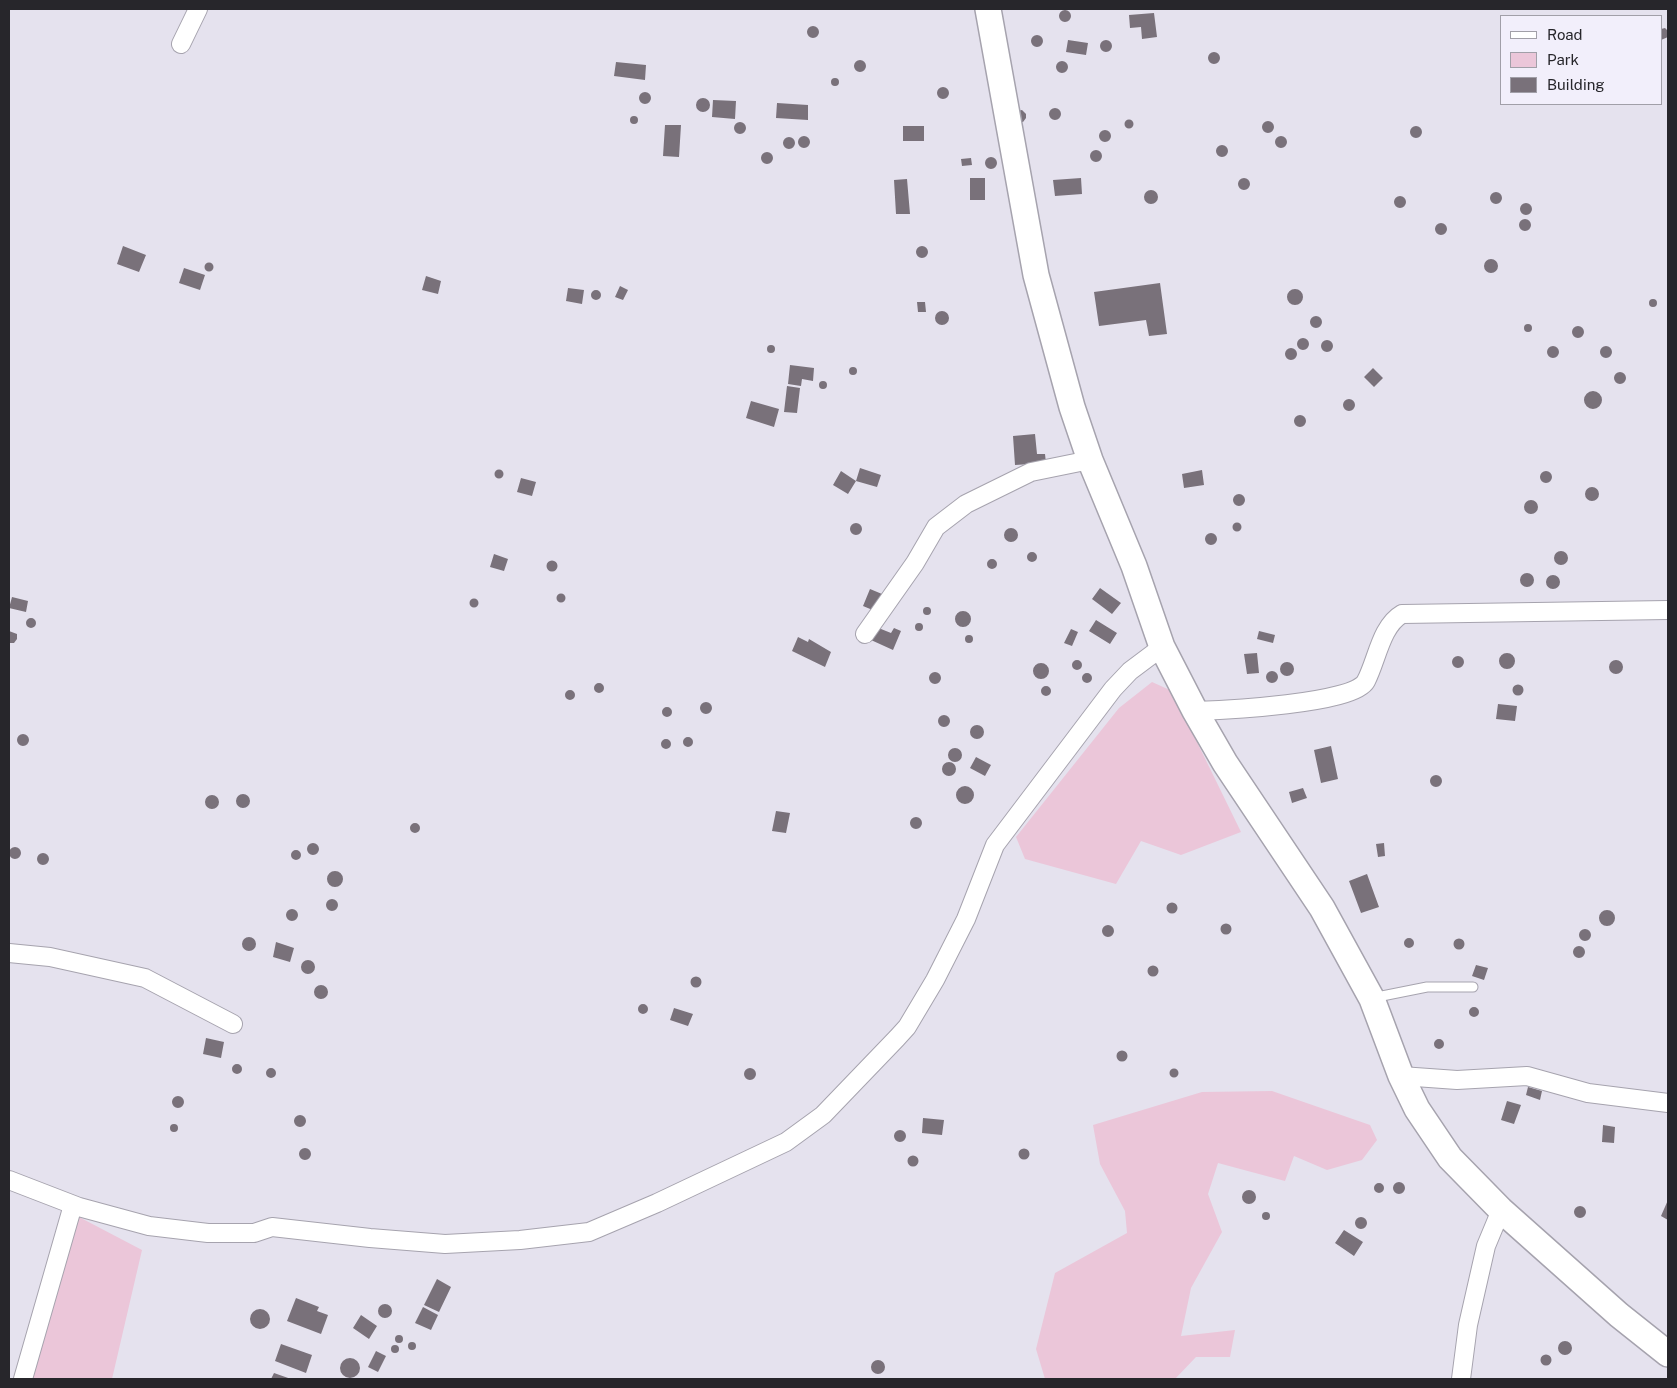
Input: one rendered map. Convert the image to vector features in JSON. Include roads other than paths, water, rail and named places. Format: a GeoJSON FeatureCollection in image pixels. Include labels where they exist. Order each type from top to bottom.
{"type":"FeatureCollection","features":[{"type":"Feature","properties":{"kind":"street"},"geometry":{"type":"LineString","coordinates":[[181,44],[198,9]]}},
{"type":"Feature","properties":{"kind":"street"},"geometry":{"type":"LineString","coordinates":[[988,9],[1036,275],[1077,424],[1134,566],[1162,647],[1195,711],[1225,763],[1322,908],[1372,998],[1401,1076],[1417,1109],[1450,1158],[1501,1210],[1619,1315],[1668,1354]]}},
{"type":"Feature","properties":{"kind":"street"},"geometry":{"type":"LineString","coordinates":[[866,634],[915,563],[936,526],[966,504],[1030,472],[1090,460]]}},
{"type":"Feature","properties":{"kind":"street"},"geometry":{"type":"LineString","coordinates":[[1195,711],[1245,709],[1331,699],[1352,693],[1366,683],[1391,624],[1402,614],[1668,610]]}},
{"type":"Feature","properties":{"kind":"street"},"geometry":{"type":"LineString","coordinates":[[9,1180],[73,1205],[149,1226],[208,1233],[254,1233],[272,1227],[445,1244],[520,1240],[588,1232],[657,1203],[786,1142],[823,1116],[907,1027],[935,980],[966,918],[995,845],[1113,689],[1130,671],[1162,647]]}},
{"type":"Feature","properties":{"kind":"street"},"geometry":{"type":"LineString","coordinates":[[9,953],[50,957],[145,978],[233,1024]]}},
{"type":"Feature","properties":{"kind":"street"},"geometry":{"type":"LineString","coordinates":[[1401,1076],[1457,1080],[1526,1076],[1588,1093],[1668,1102]]}},
{"type":"Feature","properties":{"kind":"street"},"geometry":{"type":"LineString","coordinates":[[22,1379],[73,1205]]}},
{"type":"Feature","properties":{"kind":"street"},"geometry":{"type":"LineString","coordinates":[[1461,1379],[1468,1325],[1486,1246],[1501,1210]]}},
{"type":"Feature","properties":{"kind":"lane"},"geometry":{"type":"LineString","coordinates":[[1372,998],[1427,987],[1474,987]]}}]}
